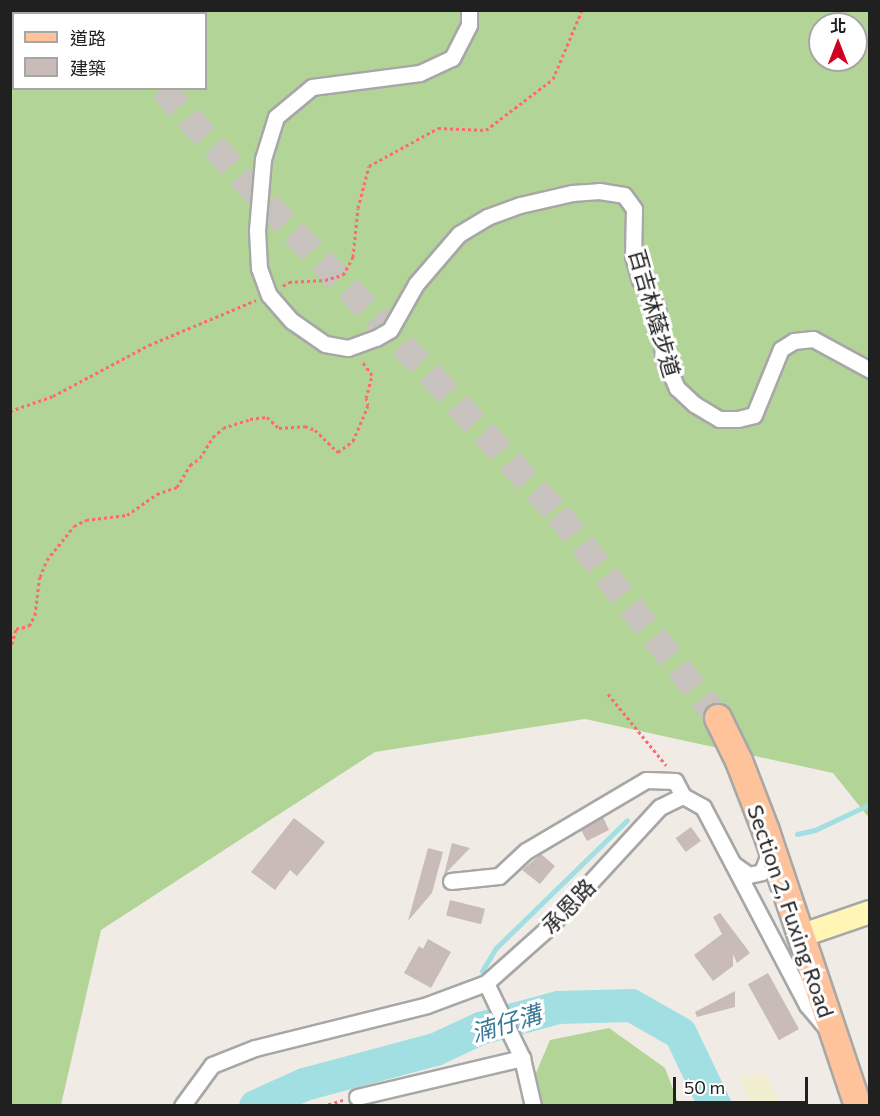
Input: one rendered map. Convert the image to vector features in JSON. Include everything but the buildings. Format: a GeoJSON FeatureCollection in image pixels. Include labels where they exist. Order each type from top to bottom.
{"type":"FeatureCollection","features":[{"type":"Feature","properties":{"kind":"main road","name":"Section 2, Fuxing Road"},"geometry":{"type":"LineString","coordinates":[[718,718],[739,761],[766,831],[858,1106]]}},
{"type":"Feature","properties":{"kind":"street"},"geometry":{"type":"LineString","coordinates":[[348,348],[325,344],[292,321],[268,295],[259,268],[256,230],[262,159],[276,117],[312,87],[420,73],[452,57],[469,25],[469,10]]}},
{"type":"Feature","properties":{"kind":"street","name":"百吉林蔭步道"},"geometry":{"type":"LineString","coordinates":[[348,348],[376,339],[390,330],[416,284],[459,234],[487,217],[520,205],[572,193],[599,191],[624,195],[634,209],[633,256],[640,280],[657,307],[663,354],[677,388],[694,404],[719,419],[738,419],[754,415],[781,349],[794,341],[813,339],[870,370]]}},
{"type":"Feature","properties":{"kind":"street"},"geometry":{"type":"LineString","coordinates":[[451,881],[499,876],[526,851],[646,780],[675,781],[684,796],[702,807],[807,1005],[834,1039]]}},
{"type":"Feature","properties":{"kind":"street","name":"承恩路"},"geometry":{"type":"LineString","coordinates":[[182,1106],[212,1065],[255,1048],[427,1005],[486,983],[550,926],[660,807],[684,796]]}},
{"type":"Feature","properties":{"kind":"street"},"geometry":{"type":"LineString","coordinates":[[732,864],[749,875],[762,872],[767,859],[766,831]]}},
{"type":"Feature","properties":{"kind":"street"},"geometry":{"type":"LineString","coordinates":[[775,943],[870,912]]}},
{"type":"Feature","properties":{"kind":"street"},"geometry":{"type":"LineString","coordinates":[[486,983],[522,1058],[533,1106]]}},
{"type":"Feature","properties":{"kind":"street"},"geometry":{"type":"LineString","coordinates":[[357,1097],[522,1058]]}},
{"type":"Feature","properties":{"kind":"path"},"geometry":{"type":"LineString","coordinates":[[10,411],[53,396],[149,345],[268,295],[290,282],[325,280],[343,275],[353,257],[358,208],[369,166],[438,128],[486,130],[553,79],[582,10]]}},
{"type":"Feature","properties":{"kind":"path"},"geometry":{"type":"LineString","coordinates":[[10,650],[16,629],[29,626],[35,615],[40,577],[47,560],[74,526],[86,520],[127,515],[157,494],[177,487],[190,465],[200,458],[213,437],[223,428],[250,419],[267,417],[279,428],[305,426],[315,430],[338,452],[353,441],[368,406],[366,398],[372,375],[368,365],[348,348]]}},
{"type":"Feature","properties":{"kind":"path"},"geometry":{"type":"LineString","coordinates":[[608,694],[671,772],[675,781]]}},
{"type":"Feature","properties":{"kind":"shaded area"},"geometry":{"type":"Polygon","coordinates":[[[739,1075],[767,1076],[780,1105],[750,1105],[739,1075]]]}},
{"type":"Feature","properties":{"kind":"green space"},"geometry":{"type":"Polygon","coordinates":[[[10,11],[869,11],[869,818],[833,773],[585,719],[375,752],[101,930],[61,1105],[11,1105],[10,11]]]}},
{"type":"Feature","properties":{"kind":"green space"},"geometry":{"type":"Polygon","coordinates":[[[609,1028],[665,1068],[679,1105],[522,1106],[550,1040],[609,1028]]]}},
{"type":"Feature","properties":{"kind":"waterway"},"geometry":{"type":"LineString","coordinates":[[797,834],[815,830],[870,804]]}},
{"type":"Feature","properties":{"kind":"waterway"},"geometry":{"type":"LineString","coordinates":[[482,971],[496,948],[627,820]]}},
{"type":"Feature","properties":{"kind":"waterway","name":"湳仔溝"},"geometry":{"type":"LineString","coordinates":[[255,1106],[304,1084],[435,1049],[480,1028],[558,1007],[631,1005],[680,1033],[715,1106]]}},
{"type":"Feature","properties":{"kind":"waterway"},"geometry":{"type":"LineString","coordinates":[[475,1015],[480,1028]]}},
{"type":"Feature","properties":{"kind":"tunnel"},"geometry":{"type":"LineString","coordinates":[[164,90],[240,176],[431,375],[558,514],[718,718]]}}]}
